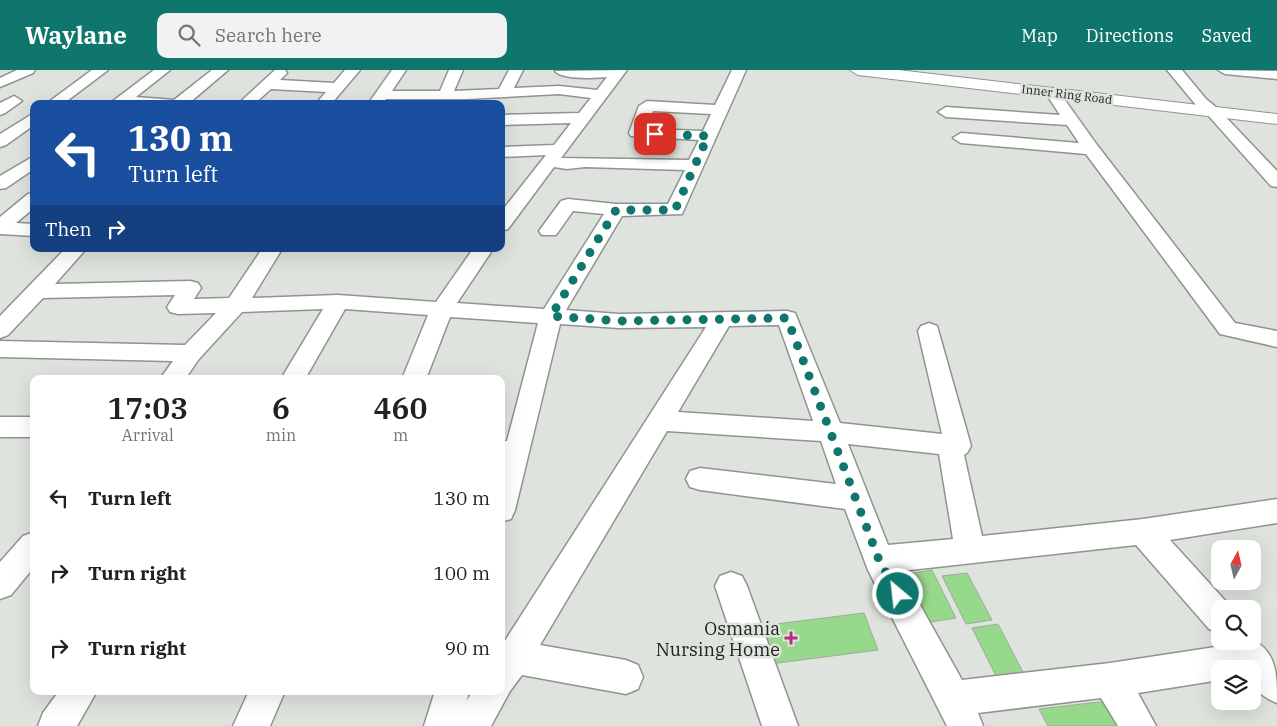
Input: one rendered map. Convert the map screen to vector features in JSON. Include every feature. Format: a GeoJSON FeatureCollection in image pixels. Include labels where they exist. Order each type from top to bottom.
{"type":"FeatureCollection","features":[{"type":"Feature","properties":{"kind":"highway","name":"Inner Ring Road"},"geometry":{"type":"LineString","coordinates":[[858,70],[1052,92],[1277,111]]}},
{"type":"Feature","properties":{"kind":"highway","name":"Inner Ring Road"},"geometry":{"type":"LineString","coordinates":[[925,70],[1206,106],[1277,119]]}},
{"type":"Feature","properties":{"kind":"street"},"geometry":{"type":"LineString","coordinates":[[0,110],[6,91],[28,70]]}},
{"type":"Feature","properties":{"kind":"street"},"geometry":{"type":"LineString","coordinates":[[59,100],[100,70]]}},
{"type":"Feature","properties":{"kind":"street"},"geometry":{"type":"LineString","coordinates":[[121,100],[163,70]]}},
{"type":"Feature","properties":{"kind":"street"},"geometry":{"type":"LineString","coordinates":[[183,100],[221,70]]}},
{"type":"Feature","properties":{"kind":"street"},"geometry":{"type":"LineString","coordinates":[[249,100],[284,70]]}},
{"type":"Feature","properties":{"kind":"street"},"geometry":{"type":"LineString","coordinates":[[327,100],[353,70]]}},
{"type":"Feature","properties":{"kind":"street"},"geometry":{"type":"LineString","coordinates":[[379,99],[398,70]]}},
{"type":"Feature","properties":{"kind":"street"},"geometry":{"type":"LineString","coordinates":[[445,95],[456,70]]}},
{"type":"Feature","properties":{"kind":"street"},"geometry":{"type":"LineString","coordinates":[[504,93],[516,70]]}},
{"type":"Feature","properties":{"kind":"street"},"geometry":{"type":"LineString","coordinates":[[549,231],[568,204],[616,210],[675,210],[739,70]]}},
{"type":"Feature","properties":{"kind":"street"},"geometry":{"type":"LineString","coordinates":[[1174,70],[1206,106],[1270,167],[1277,182]]}},
{"type":"Feature","properties":{"kind":"street"},"geometry":{"type":"LineString","coordinates":[[1225,70],[1277,75]]}},
{"type":"Feature","properties":{"kind":"street"},"geometry":{"type":"LineString","coordinates":[[558,90],[558,71],[591,74],[619,71]]}},
{"type":"Feature","properties":{"kind":"street"},"geometry":{"type":"LineString","coordinates":[[505,220],[619,71]]}},
{"type":"Feature","properties":{"kind":"street"},"geometry":{"type":"LineString","coordinates":[[267,84],[337,88]]}},
{"type":"Feature","properties":{"kind":"street"},"geometry":{"type":"LineString","coordinates":[[379,99],[445,95],[466,99],[504,93],[558,90],[601,95]]}},
{"type":"Feature","properties":{"kind":"street"},"geometry":{"type":"LineString","coordinates":[[1052,92],[1091,149],[1228,329],[1277,339]]}},
{"type":"Feature","properties":{"kind":"street"},"geometry":{"type":"LineString","coordinates":[[708,136],[637,133],[647,106],[720,110]]}},
{"type":"Feature","properties":{"kind":"street"},"geometry":{"type":"LineString","coordinates":[[946,112],[1072,121]]}},
{"type":"Feature","properties":{"kind":"street"},"geometry":{"type":"LineString","coordinates":[[505,120],[584,118]]}},
{"type":"Feature","properties":{"kind":"street"},"geometry":{"type":"LineString","coordinates":[[0,142],[30,121]]}},
{"type":"Feature","properties":{"kind":"street"},"geometry":{"type":"LineString","coordinates":[[961,138],[1091,149]]}},
{"type":"Feature","properties":{"kind":"street"},"geometry":{"type":"LineString","coordinates":[[505,152],[555,156],[567,164],[585,162],[695,165]]}},
{"type":"Feature","properties":{"kind":"street"},"geometry":{"type":"LineString","coordinates":[[0,184],[30,165]]}},
{"type":"Feature","properties":{"kind":"street"},"geometry":{"type":"LineString","coordinates":[[0,188],[30,187]]}},
{"type":"Feature","properties":{"kind":"street"},"geometry":{"type":"LineString","coordinates":[[505,193],[527,192]]}},
{"type":"Feature","properties":{"kind":"street"},"geometry":{"type":"LineString","coordinates":[[0,228],[30,202]]}},
{"type":"Feature","properties":{"kind":"street"},"geometry":{"type":"LineString","coordinates":[[505,480],[509,451],[551,316],[616,210]]}},
{"type":"Feature","properties":{"kind":"street"},"geometry":{"type":"LineString","coordinates":[[0,228],[30,230]]}},
{"type":"Feature","properties":{"kind":"street"},"geometry":{"type":"LineString","coordinates":[[0,330],[73,252]]}},
{"type":"Feature","properties":{"kind":"street"},"geometry":{"type":"LineString","coordinates":[[175,375],[191,353],[236,305],[270,252]]}},
{"type":"Feature","properties":{"kind":"street"},"geometry":{"type":"LineString","coordinates":[[416,375],[442,309],[481,252]]}},
{"type":"Feature","properties":{"kind":"street"},"geometry":{"type":"LineString","coordinates":[[38,291],[190,288],[178,307],[338,302],[619,321],[787,318],[879,560],[959,712],[1248,650],[1277,686]]}},
{"type":"Feature","properties":{"kind":"street"},"geometry":{"type":"LineString","coordinates":[[295,375],[338,302]]}},
{"type":"Feature","properties":{"kind":"street"},"geometry":{"type":"LineString","coordinates":[[626,677],[508,667],[722,320]]}},
{"type":"Feature","properties":{"kind":"street"},"geometry":{"type":"LineString","coordinates":[[659,421],[830,432],[958,446],[928,331]]}},
{"type":"Feature","properties":{"kind":"street"},"geometry":{"type":"LineString","coordinates":[[0,349],[191,353]]}},
{"type":"Feature","properties":{"kind":"street"},"geometry":{"type":"LineString","coordinates":[[0,427],[30,427]]}},
{"type":"Feature","properties":{"kind":"street"},"geometry":{"type":"LineString","coordinates":[[951,456],[970,550]]}},
{"type":"Feature","properties":{"kind":"street"},"geometry":{"type":"LineString","coordinates":[[700,479],[856,498]]}},
{"type":"Feature","properties":{"kind":"street"},"geometry":{"type":"LineString","coordinates":[[879,560],[1143,532],[1277,511]]}},
{"type":"Feature","properties":{"kind":"street"},"geometry":{"type":"LineString","coordinates":[[1143,532],[1211,608]]}},
{"type":"Feature","properties":{"kind":"street"},"geometry":{"type":"LineString","coordinates":[[0,585],[30,550]]}},
{"type":"Feature","properties":{"kind":"street"},"geometry":{"type":"LineString","coordinates":[[731,586],[780,726]]}},
{"type":"Feature","properties":{"kind":"street"},"geometry":{"type":"LineString","coordinates":[[1110,680],[1138,726]]}},
{"type":"Feature","properties":{"kind":"street"},"geometry":{"type":"LineString","coordinates":[[56,726],[77,695]]}},
{"type":"Feature","properties":{"kind":"street"},"geometry":{"type":"LineString","coordinates":[[251,726],[266,695]]}},
{"type":"Feature","properties":{"kind":"street"},"geometry":{"type":"LineString","coordinates":[[442,726],[451,695]]}},
{"type":"Feature","properties":{"kind":"street"},"geometry":{"type":"LineString","coordinates":[[472,726],[491,695]]}},
{"type":"Feature","properties":{"kind":"building"},"geometry":{"type":"Polygon","coordinates":[[[932,570],[956,618],[930,622],[908,574],[932,570]]]}},
{"type":"Feature","properties":{"kind":"building"},"geometry":{"type":"Polygon","coordinates":[[[967,573],[992,620],[966,624],[942,576],[967,573]]]}},
{"type":"Feature","properties":{"kind":"building"},"geometry":{"type":"Polygon","coordinates":[[[864,613],[878,650],[770,664],[760,626],[864,613]]]}},
{"type":"Feature","properties":{"kind":"building"},"geometry":{"type":"Polygon","coordinates":[[[998,624],[1026,678],[999,682],[972,628],[998,624]]]}},
{"type":"Feature","properties":{"kind":"building"},"geometry":{"type":"Polygon","coordinates":[[[1107,701],[1121,726],[1048,726],[1039,709],[1107,701]]]}},
{"type":"Feature","properties":{"kind":"place","name":"Osmania Nursing Home"},"geometry":{"type":"Point","coordinates":[791,638]}},
{"type":"Feature","properties":{"kind":"route"},"geometry":{"type":"LineString","coordinates":[[655,134],[708,136],[675,210],[616,210],[551,316],[619,321],[787,318],[879,560],[898,594]]}}]}
